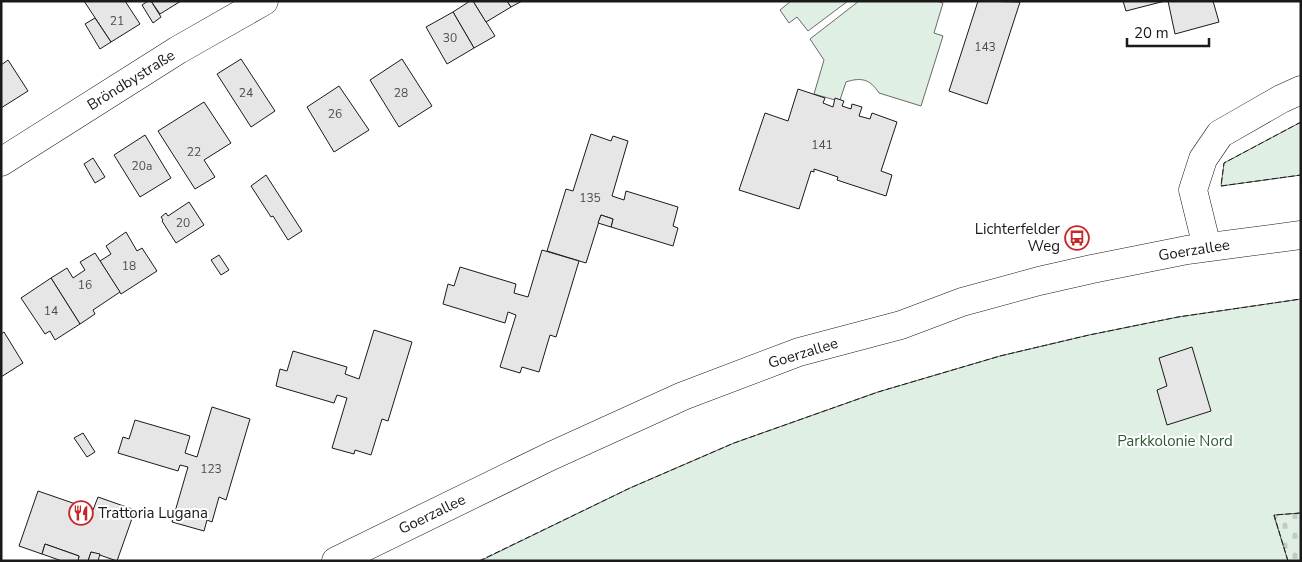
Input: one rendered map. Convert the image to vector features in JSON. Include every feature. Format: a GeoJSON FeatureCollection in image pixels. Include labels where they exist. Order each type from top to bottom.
{"type":"FeatureCollection","features":[{"type":"Feature","properties":{"kind":"main road","name":"Bröndbystraße"},"geometry":{"type":"LineString","coordinates":[[1,162],[178,50],[264,1]]}},
{"type":"Feature","properties":{"kind":"main road"},"geometry":{"type":"LineString","coordinates":[[1207,247],[1193,190],[1203,160],[1220,134],[1281,99],[1301,90]]}},
{"type":"Feature","properties":{"kind":"main road","name":"Goerzallee"},"geometry":{"type":"LineString","coordinates":[[336,561],[551,456],[674,400],[792,354],[901,325],[962,302],[1007,289],[1092,269],[1207,247],[1301,235]]}},
{"type":"Feature","properties":{"kind":"green space"},"geometry":{"type":"Polygon","coordinates":[[[791,1],[848,1],[808,31],[797,17],[789,23],[780,10],[791,1]]]}},
{"type":"Feature","properties":{"kind":"green space"},"geometry":{"type":"Polygon","coordinates":[[[859,1],[937,1],[943,3],[934,33],[943,36],[921,106],[879,93],[865,80],[846,82],[840,100],[814,94],[824,60],[810,39],[859,1]]]}},
{"type":"Feature","properties":{"kind":"green space"},"geometry":{"type":"Polygon","coordinates":[[[1301,122],[1301,175],[1221,186],[1224,163],[1301,122]]]}},
{"type":"Feature","properties":{"kind":"green space","name":"Parkkolonie Nord"},"geometry":{"type":"Polygon","coordinates":[[[1301,299],[1301,513],[1274,516],[1288,561],[480,561],[630,488],[734,443],[878,392],[1000,356],[1089,335],[1178,317],[1301,299]]]}},
{"type":"Feature","properties":{"kind":"green space"},"geometry":{"type":"Polygon","coordinates":[[[1301,513],[1301,561],[1288,561],[1274,515],[1301,513]]]}},
{"type":"Feature","properties":{"kind":"building"},"geometry":{"type":"Polygon","coordinates":[[[84,1],[125,1],[140,24],[111,42],[84,1]]]}},
{"type":"Feature","properties":{"kind":"building"},"geometry":{"type":"Polygon","coordinates":[[[151,1],[161,17],[153,23],[142,5],[151,1]]]}},
{"type":"Feature","properties":{"kind":"building"},"geometry":{"type":"Polygon","coordinates":[[[151,1],[181,1],[160,14],[151,1]]]}},
{"type":"Feature","properties":{"kind":"building"},"geometry":{"type":"Polygon","coordinates":[[[473,1],[495,36],[474,48],[453,12],[473,1]]]}},
{"type":"Feature","properties":{"kind":"building"},"geometry":{"type":"Polygon","coordinates":[[[473,1],[507,1],[511,7],[486,22],[473,1]]]}},
{"type":"Feature","properties":{"kind":"building"},"geometry":{"type":"Polygon","coordinates":[[[507,1],[522,1],[511,7],[507,1]]]}},
{"type":"Feature","properties":{"kind":"building"},"geometry":{"type":"Polygon","coordinates":[[[978,1],[1020,2],[987,104],[949,91],[978,1]]]}},
{"type":"Feature","properties":{"kind":"building"},"geometry":{"type":"Polygon","coordinates":[[[1123,1],[1165,1],[1126,11],[1123,1]]]}},
{"type":"Feature","properties":{"kind":"building"},"geometry":{"type":"Polygon","coordinates":[[[1168,1],[1213,1],[1219,22],[1175,34],[1168,1]]]}},
{"type":"Feature","properties":{"kind":"building"},"geometry":{"type":"Polygon","coordinates":[[[453,12],[474,48],[447,64],[426,27],[453,12]]]}},
{"type":"Feature","properties":{"kind":"building"},"geometry":{"type":"Polygon","coordinates":[[[95,18],[111,42],[100,49],[85,24],[95,18]]]}},
{"type":"Feature","properties":{"kind":"building"},"geometry":{"type":"Polygon","coordinates":[[[241,59],[275,111],[251,127],[217,74],[241,59]]]}},
{"type":"Feature","properties":{"kind":"building"},"geometry":{"type":"Polygon","coordinates":[[[402,59],[432,106],[399,127],[370,80],[402,59]]]}},
{"type":"Feature","properties":{"kind":"building"},"geometry":{"type":"Polygon","coordinates":[[[8,60],[28,91],[1,108],[1,65],[8,60]]]}},
{"type":"Feature","properties":{"kind":"building"},"geometry":{"type":"Polygon","coordinates":[[[339,86],[369,130],[334,152],[307,107],[339,86]]]}},
{"type":"Feature","properties":{"kind":"building"},"geometry":{"type":"Polygon","coordinates":[[[798,89],[825,98],[823,103],[833,107],[835,98],[844,101],[842,106],[851,109],[852,104],[862,107],[859,116],[870,119],[872,113],[897,122],[881,171],[892,175],[886,196],[837,180],[838,177],[814,169],[814,172],[811,171],[799,209],[739,190],[765,113],[788,121],[798,89]]]}},
{"type":"Feature","properties":{"kind":"building"},"geometry":{"type":"Polygon","coordinates":[[[204,102],[231,143],[204,160],[215,177],[195,189],[158,131],[204,102]]]}},
{"type":"Feature","properties":{"kind":"building"},"geometry":{"type":"Polygon","coordinates":[[[591,134],[611,141],[613,136],[628,141],[612,196],[624,200],[626,191],[678,207],[673,226],[678,228],[673,246],[611,227],[613,219],[601,215],[586,263],[547,251],[566,189],[573,191],[591,134]]]}},
{"type":"Feature","properties":{"kind":"building"},"geometry":{"type":"Polygon","coordinates":[[[145,135],[171,178],[140,197],[114,155],[145,135]]]}},
{"type":"Feature","properties":{"kind":"building"},"geometry":{"type":"Polygon","coordinates":[[[93,158],[105,177],[95,183],[84,164],[93,158]]]}},
{"type":"Feature","properties":{"kind":"building"},"geometry":{"type":"Polygon","coordinates":[[[266,175],[302,231],[288,240],[251,186],[266,175]]]}},
{"type":"Feature","properties":{"kind":"building"},"geometry":{"type":"Polygon","coordinates":[[[189,202],[204,225],[176,243],[161,217],[166,213],[168,216],[189,202]]]}},
{"type":"Feature","properties":{"kind":"building"},"geometry":{"type":"Polygon","coordinates":[[[601,215],[613,219],[611,227],[598,223],[601,215]]]}},
{"type":"Feature","properties":{"kind":"building"},"geometry":{"type":"Polygon","coordinates":[[[126,232],[137,251],[142,248],[157,271],[121,294],[100,261],[111,254],[106,246],[126,232]]]}},
{"type":"Feature","properties":{"kind":"building"},"geometry":{"type":"Polygon","coordinates":[[[542,250],[579,261],[556,337],[550,335],[539,372],[522,367],[520,373],[500,367],[516,315],[508,312],[505,323],[443,304],[448,284],[454,286],[460,267],[516,284],[514,293],[528,297],[542,250]]]}},
{"type":"Feature","properties":{"kind":"building"},"geometry":{"type":"Polygon","coordinates":[[[95,253],[120,292],[93,310],[95,314],[80,324],[51,278],[67,268],[73,278],[85,270],[80,262],[95,253]]]}},
{"type":"Feature","properties":{"kind":"building"},"geometry":{"type":"Polygon","coordinates":[[[219,255],[229,270],[221,275],[211,260],[219,255]]]}},
{"type":"Feature","properties":{"kind":"building"},"geometry":{"type":"Polygon","coordinates":[[[51,278],[80,324],[55,340],[50,331],[45,334],[21,298],[51,278]]]}},
{"type":"Feature","properties":{"kind":"building"},"geometry":{"type":"Polygon","coordinates":[[[374,330],[412,342],[388,421],[382,419],[371,455],[355,450],[354,454],[332,448],[347,398],[337,395],[334,403],[276,386],[280,369],[287,371],[293,351],[347,367],[345,374],[359,379],[374,330]]]}},
{"type":"Feature","properties":{"kind":"building"},"geometry":{"type":"Polygon","coordinates":[[[4,332],[23,363],[1,377],[1,334],[4,332]]]}},
{"type":"Feature","properties":{"kind":"building"},"geometry":{"type":"Polygon","coordinates":[[[1192,347],[1211,411],[1167,425],[1157,390],[1167,386],[1159,358],[1192,347]]]}},
{"type":"Feature","properties":{"kind":"building"},"geometry":{"type":"Polygon","coordinates":[[[212,407],[250,419],[226,500],[219,497],[212,522],[207,520],[204,531],[172,522],[188,467],[180,465],[178,471],[118,453],[123,437],[129,439],[135,420],[190,436],[185,453],[197,457],[212,407]]]}},
{"type":"Feature","properties":{"kind":"building"},"geometry":{"type":"Polygon","coordinates":[[[83,433],[95,452],[87,457],[74,438],[83,433]]]}},
{"type":"Feature","properties":{"kind":"building"},"geometry":{"type":"Polygon","coordinates":[[[38,491],[93,510],[98,497],[135,510],[117,561],[91,552],[88,561],[78,561],[79,556],[45,544],[42,554],[19,546],[38,491]]]}},
{"type":"Feature","properties":{"kind":"building"},"geometry":{"type":"Polygon","coordinates":[[[45,544],[79,556],[78,561],[62,561],[42,554],[45,544]]]}},
{"type":"Feature","properties":{"kind":"building"},"geometry":{"type":"Polygon","coordinates":[[[91,552],[100,554],[98,561],[88,561],[91,552]]]}},
{"type":"Feature","properties":{"kind":"fence"},"geometry":{"type":"LineString","coordinates":[[1301,122],[1224,163],[1221,186],[1301,175]]}},
{"type":"Feature","properties":{"kind":"fence"},"geometry":{"type":"LineString","coordinates":[[479,561],[630,488],[734,443],[878,392],[1000,356],[1089,335],[1178,317],[1301,299]]}},
{"type":"Feature","properties":{"kind":"fence"},"geometry":{"type":"LineString","coordinates":[[1288,561],[1274,515],[1301,513]]}},
{"type":"Feature","properties":{"kind":"place","name":"Lichterfelder Weg"},"geometry":{"type":"Point","coordinates":[1077,238]}},
{"type":"Feature","properties":{"kind":"place","name":"Trattoria Lugana"},"geometry":{"type":"Point","coordinates":[81,513]}}]}
